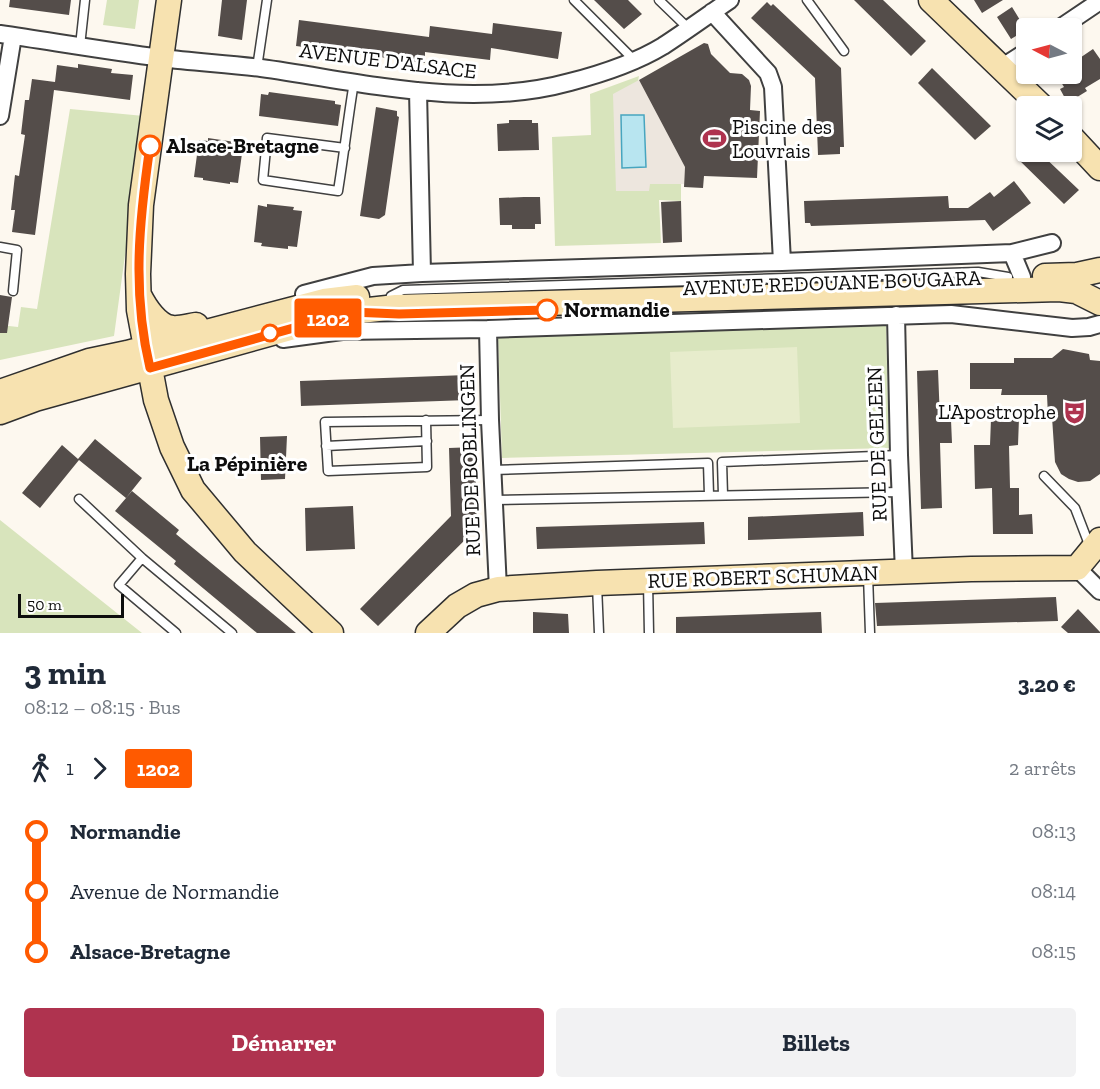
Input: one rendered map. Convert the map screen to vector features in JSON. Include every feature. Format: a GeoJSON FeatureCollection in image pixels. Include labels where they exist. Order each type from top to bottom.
{"type":"FeatureCollection","features":[{"type":"Feature","properties":{"kind":"main road"},"geometry":{"type":"LineString","coordinates":[[169,0],[141,206],[138,284],[139,310],[155,396],[172,447],[193,490],[245,552],[329,632]]}},
{"type":"Feature","properties":{"kind":"main road"},"geometry":{"type":"LineString","coordinates":[[934,1],[1030,96]]}},
{"type":"Feature","properties":{"kind":"main road"},"geometry":{"type":"LineString","coordinates":[[1082,149],[1100,168]]}},
{"type":"Feature","properties":{"kind":"main road","name":"AVENUE REDOUANE BOUGARA"},"geometry":{"type":"LineString","coordinates":[[230,335],[264,318],[324,301],[355,297],[1077,275],[1100,270]]}},
{"type":"Feature","properties":{"kind":"main road"},"geometry":{"type":"LineString","coordinates":[[1100,276],[1100,301]]}},
{"type":"Feature","properties":{"kind":"main road"},"geometry":{"type":"LineString","coordinates":[[138,284],[146,309],[168,327],[202,324],[230,335],[216,357],[179,370],[155,396]]}},
{"type":"Feature","properties":{"kind":"main road"},"geometry":{"type":"LineString","coordinates":[[89,361],[121,337],[128,327],[138,284]]}},
{"type":"Feature","properties":{"kind":"main road","name":"AVENUE REDOUANE BOUGARA"},"geometry":{"type":"LineString","coordinates":[[0,412],[35,399],[73,389],[147,358],[230,335],[351,312],[396,307],[1059,290],[1076,291],[1100,301]]}},
{"type":"Feature","properties":{"kind":"main road"},"geometry":{"type":"LineString","coordinates":[[147,358],[157,360],[173,351],[264,318]]}},
{"type":"Feature","properties":{"kind":"main road","name":"AVENUE REDOUANE BOUGARA"},"geometry":{"type":"LineString","coordinates":[[0,392],[89,361],[147,358]]}},
{"type":"Feature","properties":{"kind":"main road"},"geometry":{"type":"LineString","coordinates":[[73,389],[100,390],[127,385],[155,396]]}},
{"type":"Feature","properties":{"kind":"main road","name":"RUE ROBERT SCHUMAN"},"geometry":{"type":"LineString","coordinates":[[428,633],[457,606],[476,596],[498,589],[597,583],[1067,567],[1089,553]]}},
{"type":"Feature","properties":{"kind":"street","name":"AVENUE D'ALSACE"},"geometry":{"type":"LineString","coordinates":[[7,35],[162,58],[257,68],[418,91],[459,95],[524,92],[569,82],[634,60],[662,46],[730,0]]}},
{"type":"Feature","properties":{"kind":"street"},"geometry":{"type":"LineString","coordinates":[[1075,18],[1100,2]]}},
{"type":"Feature","properties":{"kind":"street"},"geometry":{"type":"LineString","coordinates":[[712,12],[768,72],[773,87],[782,262]]}},
{"type":"Feature","properties":{"kind":"street"},"geometry":{"type":"LineString","coordinates":[[0,116],[7,35]]}},
{"type":"Feature","properties":{"kind":"street"},"geometry":{"type":"LineString","coordinates":[[1001,69],[1016,59]]}},
{"type":"Feature","properties":{"kind":"street"},"geometry":{"type":"LineString","coordinates":[[418,91],[422,273]]}},
{"type":"Feature","properties":{"kind":"street","name":"AVENUE REDOUANE BOUGARA"},"geometry":{"type":"LineString","coordinates":[[230,335],[285,300],[373,276],[1012,253],[1052,243]]}},
{"type":"Feature","properties":{"kind":"street"},"geometry":{"type":"LineString","coordinates":[[1012,253],[1015,277]]}},
{"type":"Feature","properties":{"kind":"street","name":"AVENUE REDOUANE BOUGARA"},"geometry":{"type":"LineString","coordinates":[[230,335],[268,342],[342,331],[488,329],[951,314],[1072,328],[1100,324]]}},
{"type":"Feature","properties":{"kind":"street","name":"RUE DE GELEEN"},"geometry":{"type":"LineString","coordinates":[[896,315],[904,572]]}},
{"type":"Feature","properties":{"kind":"street","name":"RUE DE BOBLINGEN"},"geometry":{"type":"LineString","coordinates":[[488,329],[498,589]]}},
{"type":"Feature","properties":{"kind":"street"},"geometry":{"type":"LineString","coordinates":[[1089,553],[1100,591]]}},
{"type":"Feature","properties":{"kind":"lane"},"geometry":{"type":"LineString","coordinates":[[80,46],[85,0]]}},
{"type":"Feature","properties":{"kind":"lane"},"geometry":{"type":"LineString","coordinates":[[257,68],[267,0]]}},
{"type":"Feature","properties":{"kind":"lane"},"geometry":{"type":"LineString","coordinates":[[574,0],[634,60]]}},
{"type":"Feature","properties":{"kind":"lane"},"geometry":{"type":"LineString","coordinates":[[659,0],[688,28]]}},
{"type":"Feature","properties":{"kind":"lane"},"geometry":{"type":"LineString","coordinates":[[807,0],[844,51]]}},
{"type":"Feature","properties":{"kind":"lane"},"geometry":{"type":"LineString","coordinates":[[345,148],[267,138],[262,180],[338,191],[345,148],[354,81]]}},
{"type":"Feature","properties":{"kind":"lane"},"geometry":{"type":"LineString","coordinates":[[0,247],[17,250],[13,291]]}},
{"type":"Feature","properties":{"kind":"lane"},"geometry":{"type":"LineString","coordinates":[[426,420],[427,467],[328,471],[325,422],[426,420],[490,420]]}},
{"type":"Feature","properties":{"kind":"lane"},"geometry":{"type":"LineString","coordinates":[[326,446],[427,441]]}},
{"type":"Feature","properties":{"kind":"lane"},"geometry":{"type":"LineString","coordinates":[[723,495],[722,462],[899,455]]}},
{"type":"Feature","properties":{"kind":"lane"},"geometry":{"type":"LineString","coordinates":[[492,470],[708,463],[709,495]]}},
{"type":"Feature","properties":{"kind":"lane"},"geometry":{"type":"LineString","coordinates":[[1044,476],[1075,508],[1089,553]]}},
{"type":"Feature","properties":{"kind":"lane"},"geometry":{"type":"LineString","coordinates":[[493,500],[900,492]]}},
{"type":"Feature","properties":{"kind":"lane"},"geometry":{"type":"LineString","coordinates":[[79,499],[142,558],[232,633]]}},
{"type":"Feature","properties":{"kind":"lane"},"geometry":{"type":"LineString","coordinates":[[142,558],[119,585],[176,633]]}},
{"type":"Feature","properties":{"kind":"lane"},"geometry":{"type":"LineString","coordinates":[[868,574],[870,633]]}},
{"type":"Feature","properties":{"kind":"lane"},"geometry":{"type":"LineString","coordinates":[[648,582],[649,633]]}},
{"type":"Feature","properties":{"kind":"lane"},"geometry":{"type":"LineString","coordinates":[[597,583],[599,633]]}},
{"type":"Feature","properties":{"kind":"green space"},"geometry":{"type":"Polygon","coordinates":[[[107,0],[139,0],[135,29],[103,25],[107,0]]]}},
{"type":"Feature","properties":{"kind":"green space"},"geometry":{"type":"Polygon","coordinates":[[[639,76],[616,191],[649,191],[649,184],[681,184],[681,201],[659,200],[661,243],[555,246],[552,137],[591,135],[590,94],[639,76]]]}},
{"type":"Feature","properties":{"kind":"green space"},"geometry":{"type":"Polygon","coordinates":[[[70,109],[144,116],[114,336],[0,360],[0,325],[18,327],[21,307],[37,309],[70,109]]]}},
{"type":"Feature","properties":{"kind":"green space"},"geometry":{"type":"Polygon","coordinates":[[[886,325],[889,448],[502,458],[498,335],[886,325]]]}},
{"type":"Feature","properties":{"kind":"green space"},"geometry":{"type":"Polygon","coordinates":[[[797,347],[800,423],[673,428],[670,352],[797,347]]]}},
{"type":"Feature","properties":{"kind":"green space"},"geometry":{"type":"Polygon","coordinates":[[[0,520],[142,633],[0,633],[0,520]]]}},
{"type":"Feature","properties":{"kind":"shaded area"},"geometry":{"type":"Polygon","coordinates":[[[639,80],[685,167],[684,184],[650,184],[649,191],[616,191],[613,94],[639,80]]]}},
{"type":"Feature","properties":{"kind":"water"},"geometry":{"type":"Polygon","coordinates":[[[621,115],[644,115],[646,167],[622,168],[621,115]]]}},
{"type":"Feature","properties":{"kind":"building"},"geometry":{"type":"Polygon","coordinates":[[[10,0],[71,0],[69,15],[9,7],[10,0]]]}},
{"type":"Feature","properties":{"kind":"building"},"geometry":{"type":"Polygon","coordinates":[[[222,0],[247,0],[242,40],[218,36],[222,0]]]}},
{"type":"Feature","properties":{"kind":"building"},"geometry":{"type":"Polygon","coordinates":[[[594,0],[628,0],[642,14],[624,29],[594,0]]]}},
{"type":"Feature","properties":{"kind":"building"},"geometry":{"type":"Polygon","coordinates":[[[854,0],[883,0],[926,41],[911,56],[854,0]]]}},
{"type":"Feature","properties":{"kind":"building"},"geometry":{"type":"Polygon","coordinates":[[[974,0],[1003,0],[982,13],[974,0]]]}},
{"type":"Feature","properties":{"kind":"building"},"geometry":{"type":"Polygon","coordinates":[[[767,2],[771,6],[773,4],[841,68],[844,147],[840,147],[840,154],[818,155],[815,78],[751,18],[767,2]]]}},
{"type":"Feature","properties":{"kind":"building"},"geometry":{"type":"Polygon","coordinates":[[[1012,7],[1019,18],[1016,18],[1016,36],[1011,39],[997,17],[1012,7]]]}},
{"type":"Feature","properties":{"kind":"building"},"geometry":{"type":"Polygon","coordinates":[[[299,20],[429,37],[430,26],[492,34],[493,23],[562,32],[558,59],[491,48],[490,60],[425,52],[425,63],[296,46],[299,20]]]}},
{"type":"Feature","properties":{"kind":"building","name":"Piscine des Louvrais"},"geometry":{"type":"Polygon","coordinates":[[[704,43],[708,44],[711,54],[730,73],[742,74],[749,80],[750,110],[760,111],[757,178],[704,176],[703,188],[684,187],[685,167],[639,80],[704,43]]]}},
{"type":"Feature","properties":{"kind":"building"},"geometry":{"type":"Polygon","coordinates":[[[1093,49],[1100,59],[1100,79],[1085,88],[1087,91],[1079,96],[1064,96],[1060,89],[1064,87],[1062,84],[1082,84],[1082,56],[1093,49]]]}},
{"type":"Feature","properties":{"kind":"building"},"geometry":{"type":"Polygon","coordinates":[[[78,64],[112,69],[111,73],[133,75],[130,100],[54,90],[35,235],[12,232],[15,210],[11,210],[15,175],[19,176],[25,135],[21,134],[25,100],[29,100],[32,79],[55,82],[57,65],[78,68],[78,64]]]}},
{"type":"Feature","properties":{"kind":"building"},"geometry":{"type":"Polygon","coordinates":[[[932,68],[991,126],[975,140],[918,83],[932,68]]]}},
{"type":"Feature","properties":{"kind":"building"},"geometry":{"type":"Polygon","coordinates":[[[269,92],[335,101],[335,104],[341,105],[338,126],[259,116],[261,94],[268,95],[269,92]]]}},
{"type":"Feature","properties":{"kind":"building"},"geometry":{"type":"Polygon","coordinates":[[[376,107],[397,111],[399,117],[385,215],[379,219],[360,216],[376,107]]]}},
{"type":"Feature","properties":{"kind":"building"},"geometry":{"type":"Polygon","coordinates":[[[509,120],[532,120],[532,123],[538,123],[539,150],[498,151],[497,124],[509,123],[509,120]]]}},
{"type":"Feature","properties":{"kind":"building"},"geometry":{"type":"Polygon","coordinates":[[[208,138],[235,142],[235,145],[243,146],[238,183],[230,182],[230,184],[194,177],[199,140],[208,141],[208,138]]]}},
{"type":"Feature","properties":{"kind":"building"},"geometry":{"type":"Polygon","coordinates":[[[1021,162],[1050,162],[1079,190],[1064,204],[1021,162]]]}},
{"type":"Feature","properties":{"kind":"building"},"geometry":{"type":"Polygon","coordinates":[[[1014,181],[1031,203],[993,231],[985,220],[811,226],[810,223],[805,223],[804,201],[948,196],[949,208],[968,208],[990,192],[994,197],[1014,181]]]}},
{"type":"Feature","properties":{"kind":"building"},"geometry":{"type":"Polygon","coordinates":[[[540,197],[541,224],[535,224],[535,229],[512,229],[512,225],[500,225],[499,198],[540,197]]]}},
{"type":"Feature","properties":{"kind":"building"},"geometry":{"type":"Polygon","coordinates":[[[681,201],[682,242],[663,243],[661,202],[681,201]]]}},
{"type":"Feature","properties":{"kind":"building"},"geometry":{"type":"Polygon","coordinates":[[[267,204],[294,207],[293,210],[302,211],[297,247],[288,246],[288,249],[261,246],[262,243],[254,242],[258,205],[267,207],[267,204]]]}},
{"type":"Feature","properties":{"kind":"building"},"geometry":{"type":"Polygon","coordinates":[[[0,295],[12,297],[7,333],[0,333],[0,295]]]}},
{"type":"Feature","properties":{"kind":"building","name":"L'Apostrophe"},"geometry":{"type":"Polygon","coordinates":[[[1063,349],[1089,354],[1090,360],[1100,361],[1100,474],[1090,481],[1078,482],[1069,479],[1061,474],[1055,462],[1052,417],[1048,416],[1047,395],[1001,395],[1002,389],[970,389],[970,363],[1014,363],[1014,358],[1052,358],[1063,349]]]}},
{"type":"Feature","properties":{"kind":"building"},"geometry":{"type":"Polygon","coordinates":[[[938,370],[940,420],[951,420],[952,443],[940,443],[942,508],[921,509],[917,371],[938,370]]]}},
{"type":"Feature","properties":{"kind":"building"},"geometry":{"type":"Polygon","coordinates":[[[467,375],[468,400],[301,406],[300,381],[467,375]]]}},
{"type":"Feature","properties":{"kind":"building"},"geometry":{"type":"Polygon","coordinates":[[[1019,418],[1018,445],[1009,446],[1010,488],[1019,488],[1019,515],[1032,514],[1033,534],[993,534],[992,488],[975,489],[974,445],[990,445],[991,419],[1019,418]]]}},
{"type":"Feature","properties":{"kind":"building"},"geometry":{"type":"Polygon","coordinates":[[[287,436],[285,479],[261,480],[260,437],[287,436]]]}},
{"type":"Feature","properties":{"kind":"building"},"geometry":{"type":"Polygon","coordinates":[[[95,439],[142,478],[126,498],[79,460],[40,508],[22,493],[62,445],[78,459],[95,439]]]}},
{"type":"Feature","properties":{"kind":"building"},"geometry":{"type":"Polygon","coordinates":[[[475,447],[477,528],[378,626],[360,609],[451,516],[449,448],[475,447]]]}},
{"type":"Feature","properties":{"kind":"building"},"geometry":{"type":"Polygon","coordinates":[[[132,491],[179,530],[176,534],[296,633],[257,633],[174,564],[176,561],[115,511],[132,491]]]}},
{"type":"Feature","properties":{"kind":"building"},"geometry":{"type":"Polygon","coordinates":[[[353,506],[355,549],[306,551],[305,508],[353,506]]]}},
{"type":"Feature","properties":{"kind":"building"},"geometry":{"type":"Polygon","coordinates":[[[863,512],[864,536],[748,540],[748,517],[863,512]]]}},
{"type":"Feature","properties":{"kind":"building"},"geometry":{"type":"Polygon","coordinates":[[[704,522],[705,544],[537,549],[536,527],[704,522]]]}},
{"type":"Feature","properties":{"kind":"building"},"geometry":{"type":"Polygon","coordinates":[[[1056,597],[1058,621],[877,626],[875,603],[1056,597]]]}},
{"type":"Feature","properties":{"kind":"building"},"geometry":{"type":"Polygon","coordinates":[[[1078,609],[1100,633],[1068,633],[1061,627],[1078,609]]]}},
{"type":"Feature","properties":{"kind":"building"},"geometry":{"type":"Polygon","coordinates":[[[533,612],[568,614],[569,633],[533,633],[533,612]]]}},
{"type":"Feature","properties":{"kind":"building"},"geometry":{"type":"Polygon","coordinates":[[[821,612],[822,633],[676,633],[676,617],[821,612]]]}},
{"type":"Feature","properties":{"kind":"bus line","name":"1202"},"geometry":{"type":"LineString","coordinates":[[150,146],[141,206],[138,274],[139,310],[150,368],[351,312],[399,314],[547,310]]}},
{"type":"Feature","properties":{"kind":"place","name":"Piscine des Louvrais"},"geometry":{"type":"Point","coordinates":[714,139]}},
{"type":"Feature","properties":{"kind":"place","name":"Alsace-Bretagne"},"geometry":{"type":"Point","coordinates":[150,146]}},
{"type":"Feature","properties":{"kind":"place","name":"Normandie"},"geometry":{"type":"Point","coordinates":[547,310]}},
{"type":"Feature","properties":{"kind":"place","name":"L'Apostrophe"},"geometry":{"type":"Point","coordinates":[1074,412]}},
{"type":"Feature","properties":{"kind":"district","name":"La Pépinière"},"geometry":{"type":"Point","coordinates":[247,463]}}]}
